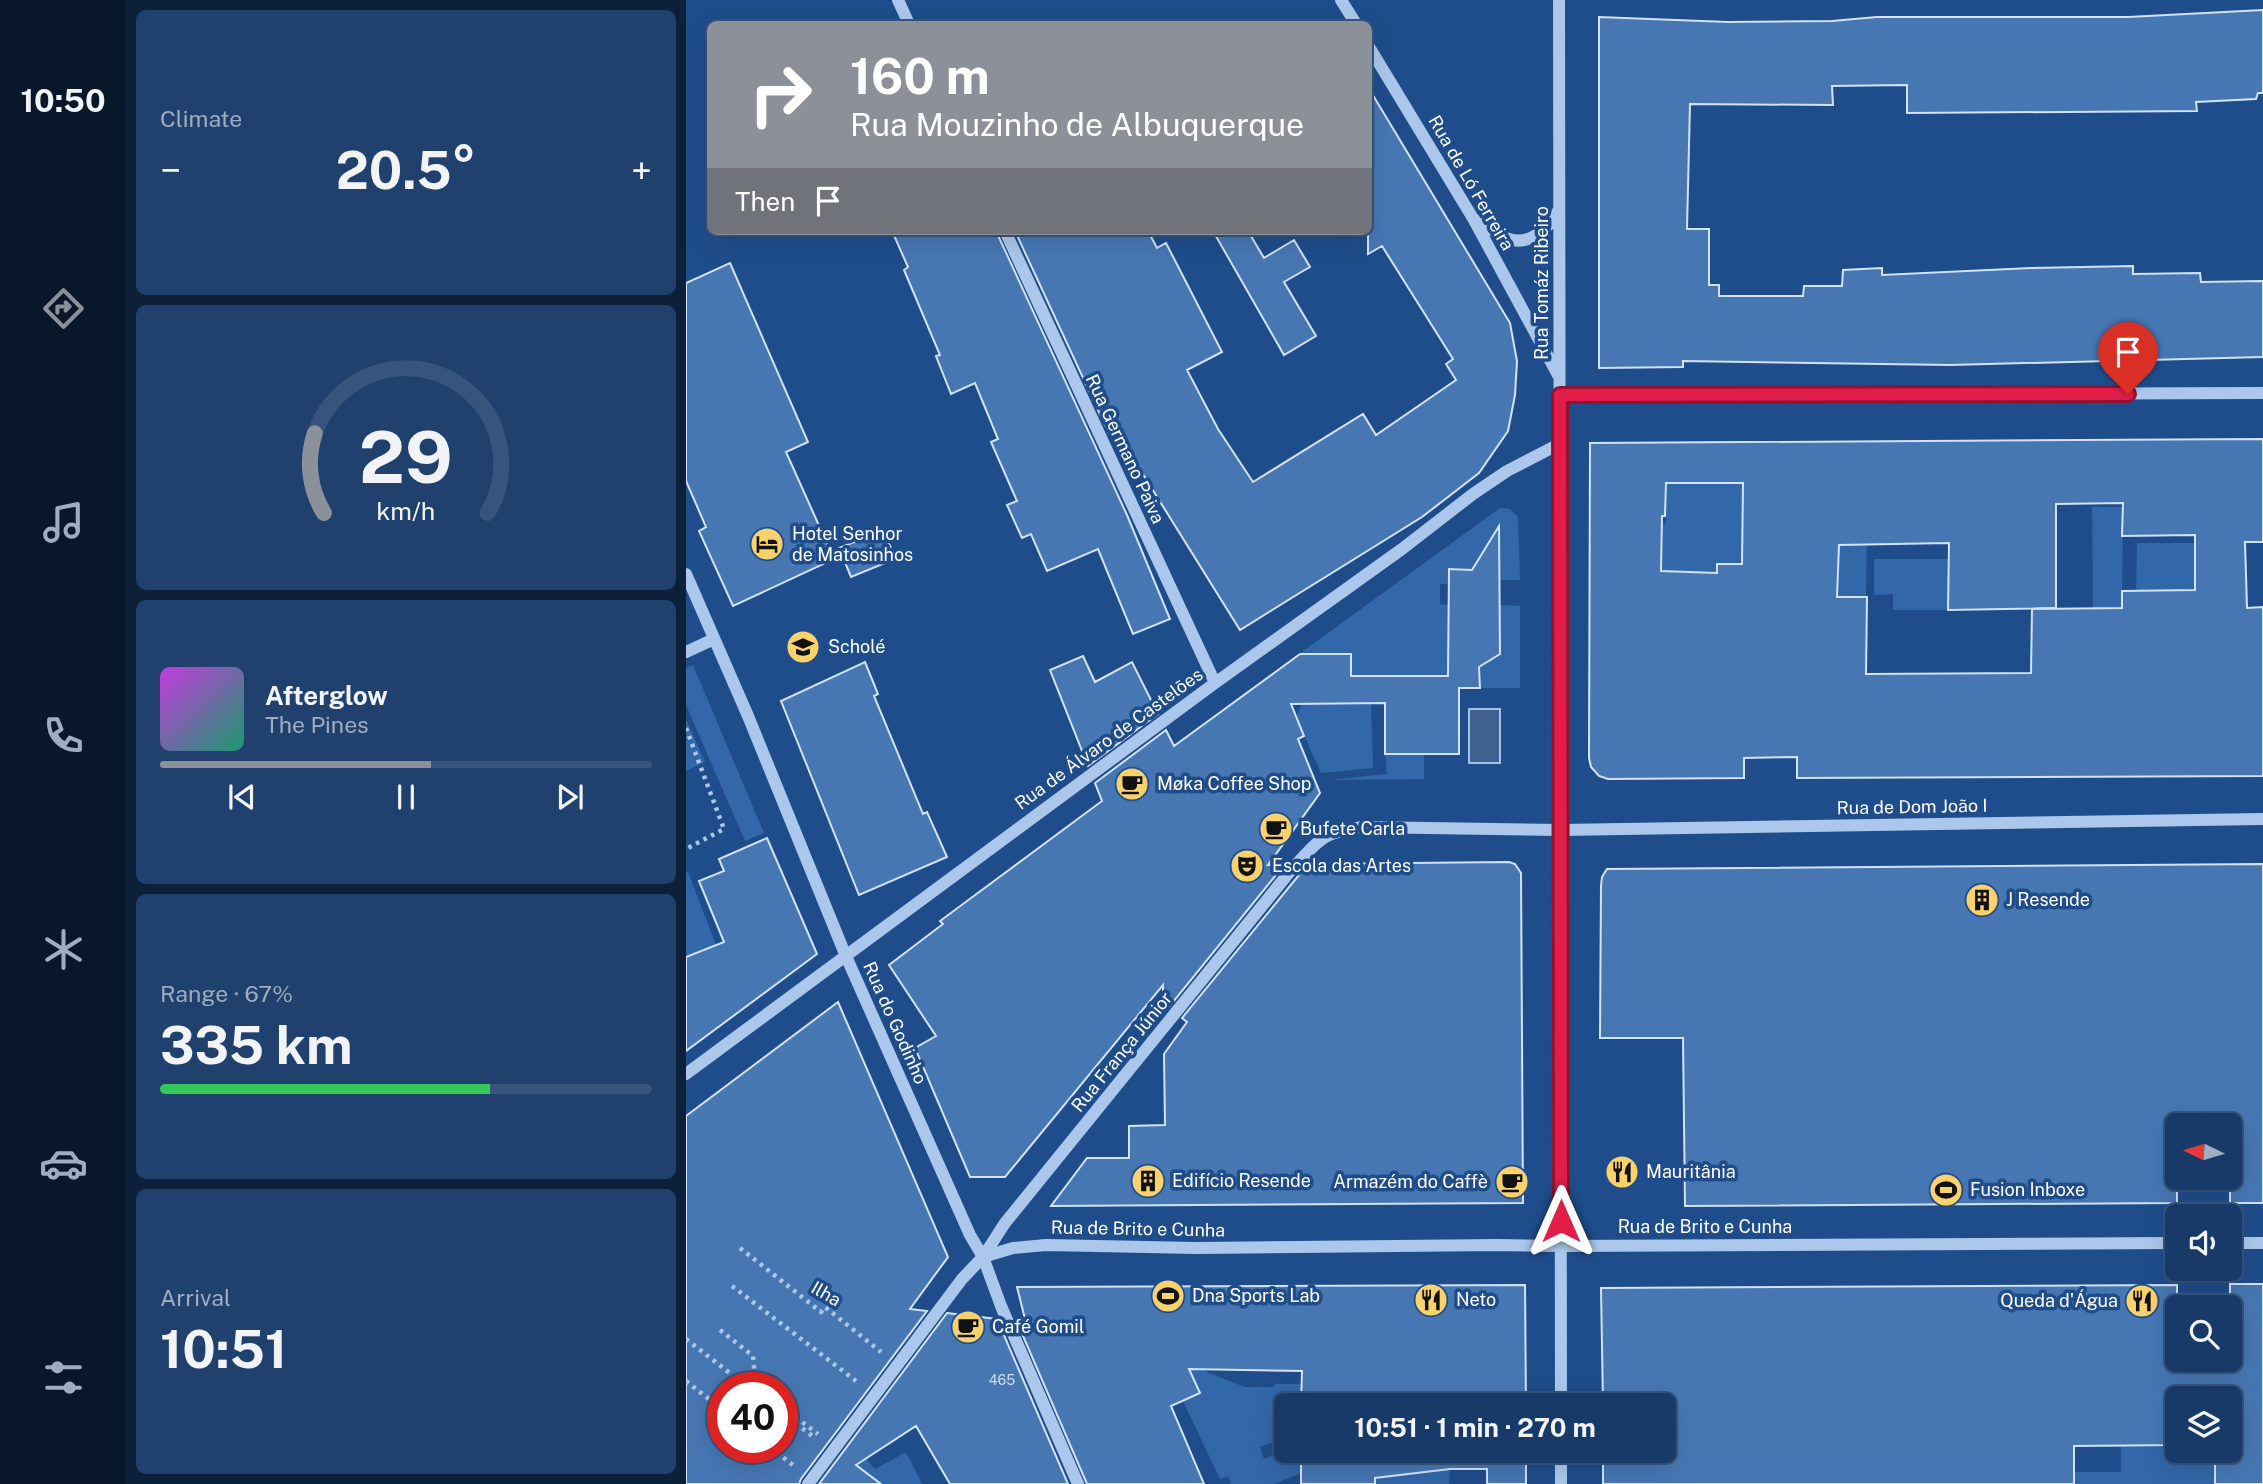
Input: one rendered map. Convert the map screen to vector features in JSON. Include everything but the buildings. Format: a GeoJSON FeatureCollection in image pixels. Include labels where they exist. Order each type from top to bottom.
{"type":"FeatureCollection","features":[{"type":"Feature","properties":{"kind":"street"},"geometry":{"type":"LineString","coordinates":[[898,0],[908,21]]}},
{"type":"Feature","properties":{"kind":"street"},"geometry":{"type":"LineString","coordinates":[[1341,0],[1354,21]]}},
{"type":"Feature","properties":{"kind":"street","name":"Rua Tomáz Ribeiro"},"geometry":{"type":"LineString","coordinates":[[1559,0],[1561,1393]]}},
{"type":"Feature","properties":{"kind":"street","name":"Rua de Ló Ferreira"},"geometry":{"type":"LineString","coordinates":[[1372,52],[1474,220],[1560,378]]}},
{"type":"Feature","properties":{"kind":"street"},"geometry":{"type":"LineString","coordinates":[[1474,220],[1508,239],[1525,240],[1553,221],[1559,208]]}},
{"type":"Feature","properties":{"kind":"street","name":"Rua Germano Paiva"},"geometry":{"type":"LineString","coordinates":[[1007,235],[1214,683]]}},
{"type":"Feature","properties":{"kind":"street"},"geometry":{"type":"LineString","coordinates":[[1560,395],[2263,393]]}},
{"type":"Feature","properties":{"kind":"street","name":"Rua de Álvaro de Castelões"},"geometry":{"type":"LineString","coordinates":[[686,1074],[845,954],[1473,494],[1507,471],[1561,443]]}},
{"type":"Feature","properties":{"kind":"street","name":"Rua do Godinho"},"geometry":{"type":"LineString","coordinates":[[686,574],[845,954],[970,1235],[983,1257],[1001,1306],[1078,1484]]}},
{"type":"Feature","properties":{"kind":"street"},"geometry":{"type":"LineString","coordinates":[[686,652],[714,639]]}},
{"type":"Feature","properties":{"kind":"street","name":"Rua de Dom João I"},"geometry":{"type":"LineString","coordinates":[[1561,830],[2263,819]]}},
{"type":"Feature","properties":{"kind":"street","name":"Rua França Júnior"},"geometry":{"type":"LineString","coordinates":[[808,1484],[962,1279],[983,1257],[1005,1223],[1320,838],[1340,830],[1362,827],[1561,830]]}},
{"type":"Feature","properties":{"kind":"street","name":"Rua de Brito e Cunha"},"geometry":{"type":"LineString","coordinates":[[983,1257],[1013,1248],[1046,1245],[1196,1248],[2165,1243]]}},
{"type":"Feature","properties":{"kind":"street"},"geometry":{"type":"LineString","coordinates":[[2242,1243],[2263,1243]]}},
{"type":"Feature","properties":{"kind":"street"},"geometry":{"type":"LineString","coordinates":[[1560,1463],[1560,1484]]}},
{"type":"Feature","properties":{"kind":"path"},"geometry":{"type":"LineString","coordinates":[[686,728],[724,829],[686,849]]}},
{"type":"Feature","properties":{"kind":"path","name":"Ilha"},"geometry":{"type":"LineString","coordinates":[[740,1248],[821,1312],[825,1307],[898,1365]]}},
{"type":"Feature","properties":{"kind":"path"},"geometry":{"type":"LineString","coordinates":[[732,1286],[875,1396]]}},
{"type":"Feature","properties":{"kind":"path"},"geometry":{"type":"LineString","coordinates":[[720,1330],[752,1356],[754,1372]]}},
{"type":"Feature","properties":{"kind":"path"},"geometry":{"type":"LineString","coordinates":[[686,1339],[729,1372]]}},
{"type":"Feature","properties":{"kind":"path"},"geometry":{"type":"LineString","coordinates":[[686,1381],[707,1397]]}},
{"type":"Feature","properties":{"kind":"path"},"geometry":{"type":"LineString","coordinates":[[798,1420],[834,1450]]}},
{"type":"Feature","properties":{"kind":"path"},"geometry":{"type":"LineString","coordinates":[[798,1424],[834,1450]]}},
{"type":"Feature","properties":{"kind":"shaded area"},"geometry":{"type":"Polygon","coordinates":[[[1666,483],[1743,483],[1743,565],[1717,587],[1661,571],[1662,524],[1666,523],[1666,483]]]}},
{"type":"Feature","properties":{"kind":"shaded area"},"geometry":{"type":"Polygon","coordinates":[[[2092,507],[2123,507],[2122,608],[2093,608],[2092,507]]]}},
{"type":"Feature","properties":{"kind":"shaded area"},"geometry":{"type":"Polygon","coordinates":[[[1500,508],[1510,509],[1518,517],[1520,580],[1499,580],[1482,554],[1478,559],[1477,570],[1449,570],[1449,584],[1440,584],[1440,604],[1449,605],[1449,656],[1500,605],[1520,606],[1520,688],[1480,688],[1479,676],[1351,676],[1351,654],[1321,654],[1279,688],[1277,670],[1500,508]]]}},
{"type":"Feature","properties":{"kind":"shaded area"},"geometry":{"type":"Polygon","coordinates":[[[1957,512],[1948,610],[1893,610],[1893,594],[1874,595],[1874,559],[1948,559],[1948,543],[1957,512]]]}},
{"type":"Feature","properties":{"kind":"shaded area"},"geometry":{"type":"Polygon","coordinates":[[[1837,517],[1867,517],[1866,597],[1837,597],[1837,517]]]}},
{"type":"Feature","properties":{"kind":"shaded area"},"geometry":{"type":"Polygon","coordinates":[[[2137,543],[2195,543],[2195,590],[2136,597],[2137,543]]]}},
{"type":"Feature","properties":{"kind":"shaded area"},"geometry":{"type":"Polygon","coordinates":[[[693,665],[764,833],[745,841],[686,705],[686,668],[693,665]]]}},
{"type":"Feature","properties":{"kind":"shaded area"},"geometry":{"type":"Polygon","coordinates":[[[1371,703],[1373,768],[1321,773],[1296,717],[1302,704],[1371,703]]]}},
{"type":"Feature","properties":{"kind":"shaded area"},"geometry":{"type":"Polygon","coordinates":[[[1469,709],[1500,709],[1500,763],[1469,763],[1469,709]]]}},
{"type":"Feature","properties":{"kind":"shaded area"},"geometry":{"type":"Polygon","coordinates":[[[686,719],[705,762],[686,771],[686,719]]]}},
{"type":"Feature","properties":{"kind":"shaded area"},"geometry":{"type":"Polygon","coordinates":[[[1385,754],[1424,754],[1424,779],[1330,780],[1387,774],[1385,754]]]}},
{"type":"Feature","properties":{"kind":"shaded area"},"geometry":{"type":"Polygon","coordinates":[[[688,872],[716,945],[686,957],[686,873],[688,872]]]}},
{"type":"Feature","properties":{"kind":"shaded area"},"geometry":{"type":"Polygon","coordinates":[[[1184,1356],[1209,1373],[1245,1387],[1301,1384],[1301,1393],[1274,1393],[1274,1442],[1260,1447],[1264,1459],[1274,1455],[1274,1463],[1301,1463],[1301,1473],[1274,1484],[1231,1484],[1228,1476],[1220,1479],[1183,1401],[1200,1393],[1194,1380],[1183,1385],[1184,1356]]]}},
{"type":"Feature","properties":{"kind":"shaded area"},"geometry":{"type":"Polygon","coordinates":[[[2121,1445],[2165,1445],[2165,1463],[2215,1463],[2215,1484],[2074,1484],[2074,1472],[2121,1472],[2121,1445]]]}},
{"type":"Feature","properties":{"kind":"shaded area"},"geometry":{"type":"Polygon","coordinates":[[[860,1452],[875,1469],[906,1452],[922,1484],[876,1484],[877,1481],[853,1462],[860,1452]]]}},
{"type":"Feature","properties":{"kind":"shaded area"},"geometry":{"type":"Polygon","coordinates":[[[1375,1463],[1418,1463],[1450,1469],[1449,1484],[1375,1484],[1375,1463]]]}},
{"type":"Feature","properties":{"kind":"place","name":"Hotel Senhor de Matosinhos"},"geometry":{"type":"Point","coordinates":[767,544]}},
{"type":"Feature","properties":{"kind":"place","name":"Scholé"},"geometry":{"type":"Point","coordinates":[803,647]}},
{"type":"Feature","properties":{"kind":"place","name":"Møka Coffee Shop"},"geometry":{"type":"Point","coordinates":[1132,784]}},
{"type":"Feature","properties":{"kind":"place","name":"Bufete Carla"},"geometry":{"type":"Point","coordinates":[1276,829]}},
{"type":"Feature","properties":{"kind":"place","name":"Escola das Artes"},"geometry":{"type":"Point","coordinates":[1247,866]}},
{"type":"Feature","properties":{"kind":"place","name":"J Resende"},"geometry":{"type":"Point","coordinates":[1982,900]}},
{"type":"Feature","properties":{"kind":"place","name":"Mauritânia"},"geometry":{"type":"Point","coordinates":[1622,1172]}},
{"type":"Feature","properties":{"kind":"place","name":"Edifício Resende"},"geometry":{"type":"Point","coordinates":[1148,1181]}},
{"type":"Feature","properties":{"kind":"place","name":"Armazém do Caffè"},"geometry":{"type":"Point","coordinates":[1512,1182]}},
{"type":"Feature","properties":{"kind":"place","name":"Fusion Inboxe"},"geometry":{"type":"Point","coordinates":[1946,1190]}},
{"type":"Feature","properties":{"kind":"place","name":"Dna Sports Lab"},"geometry":{"type":"Point","coordinates":[1168,1296]}},
{"type":"Feature","properties":{"kind":"place","name":"Neto"},"geometry":{"type":"Point","coordinates":[1431,1300]}},
{"type":"Feature","properties":{"kind":"place","name":"Queda d'Água"},"geometry":{"type":"Point","coordinates":[2142,1301]}},
{"type":"Feature","properties":{"kind":"place","name":"Café Gomil"},"geometry":{"type":"Point","coordinates":[968,1327]}},
{"type":"Feature","properties":{"kind":"route"},"geometry":{"type":"LineString","coordinates":[[1561,1221],[1560,395],[2128,394]]}}]}
